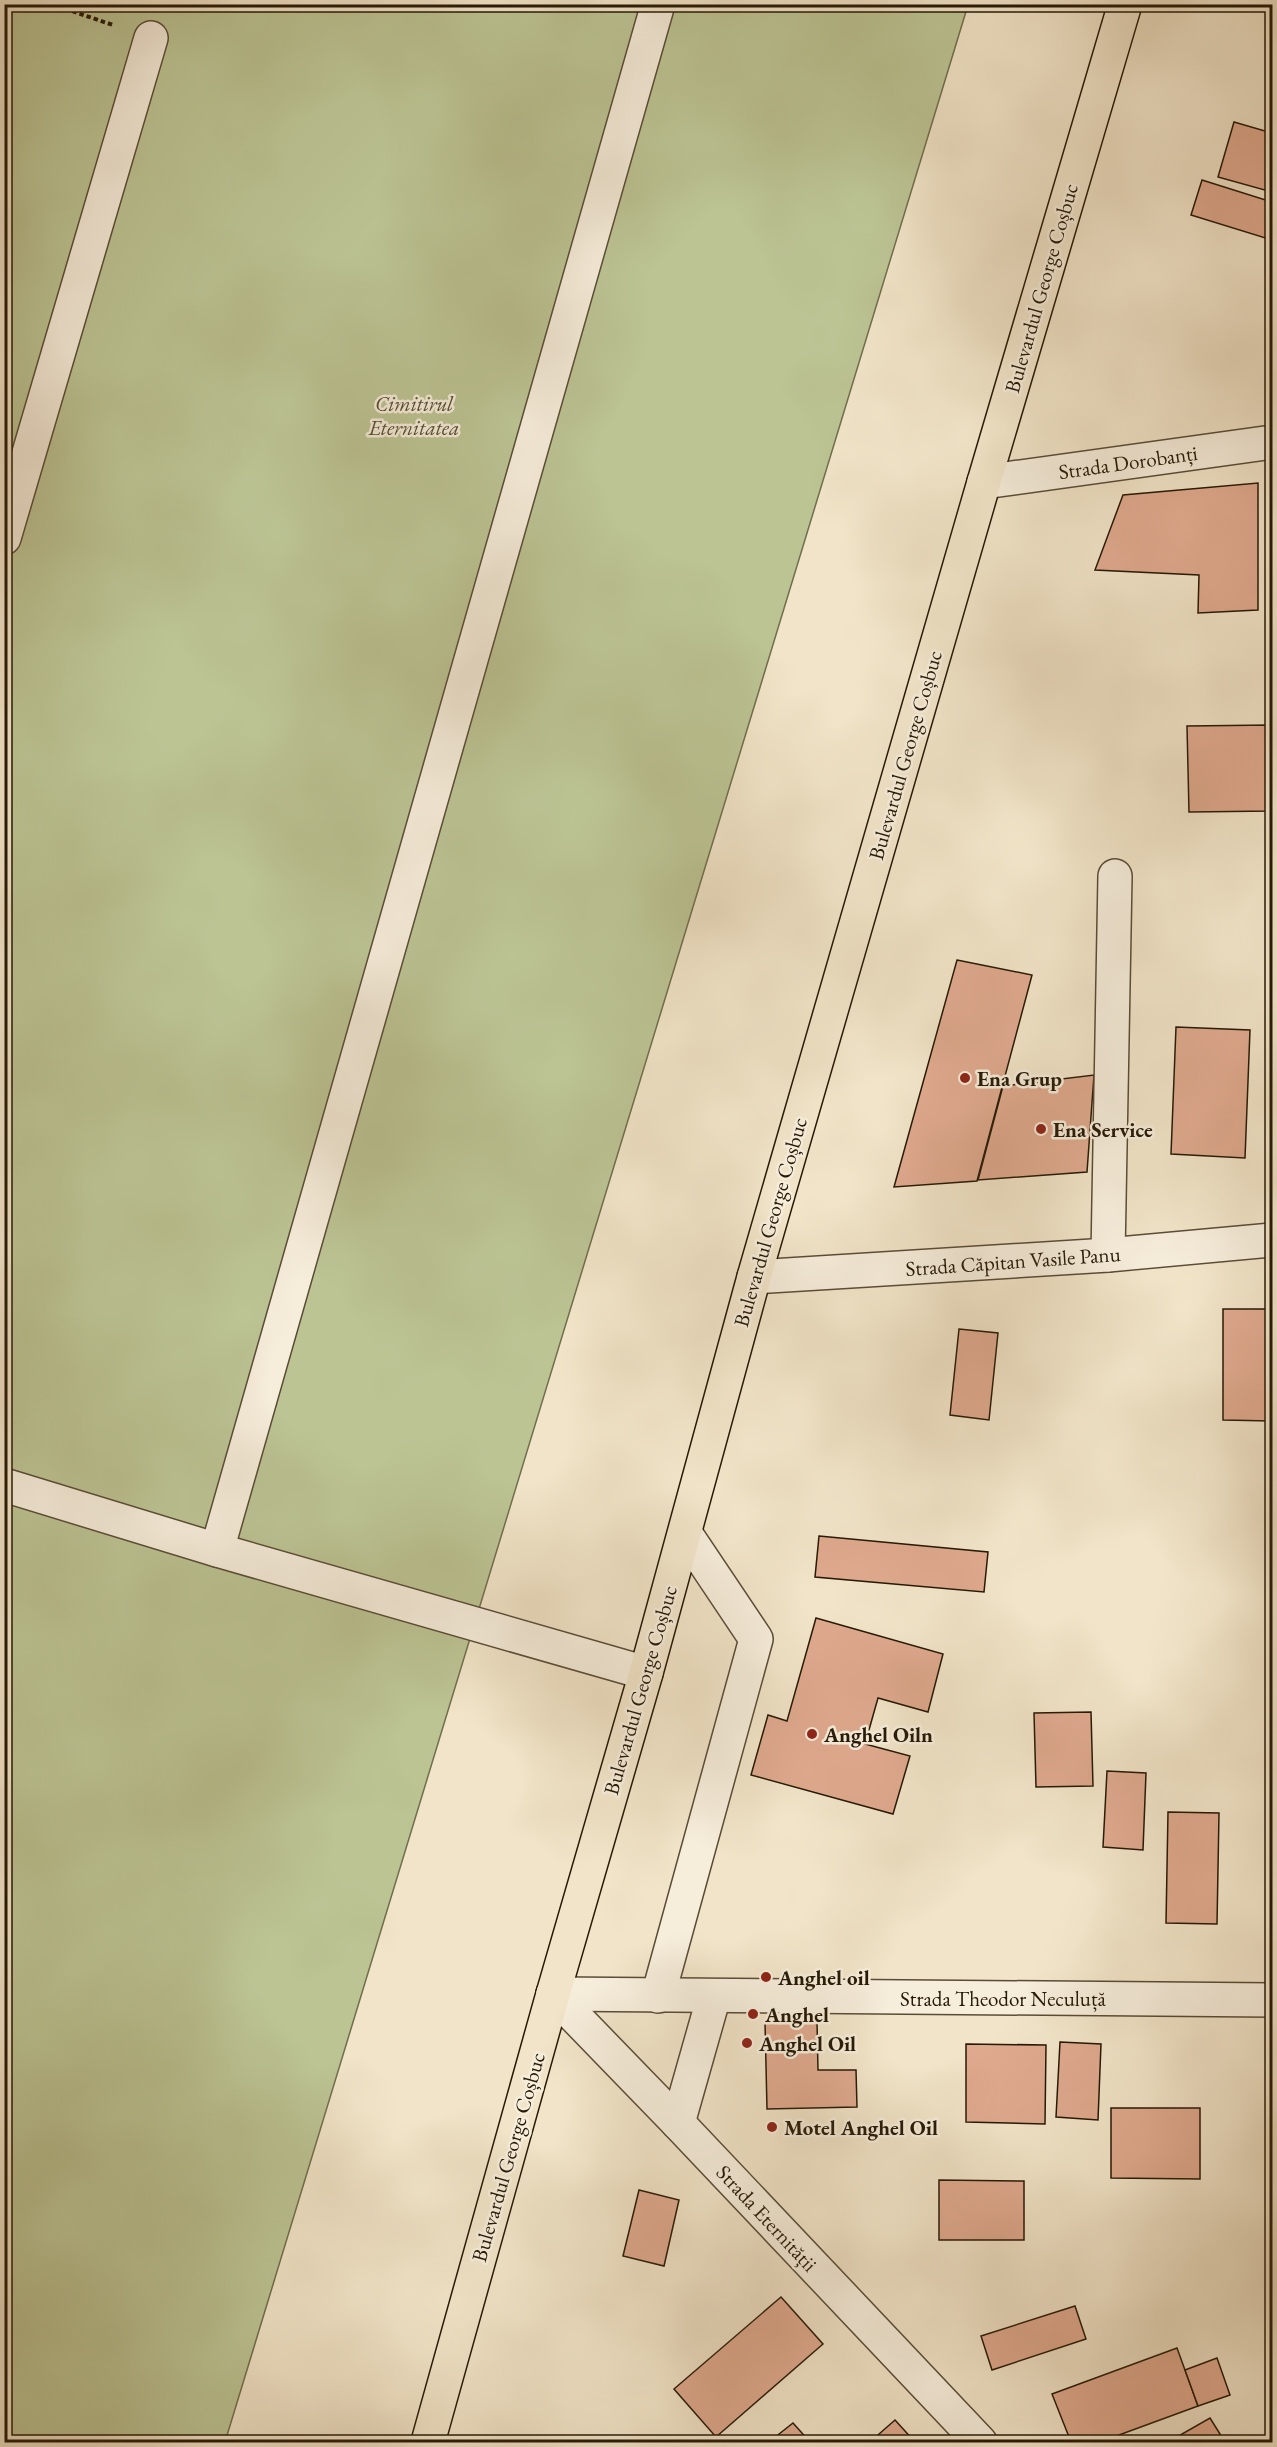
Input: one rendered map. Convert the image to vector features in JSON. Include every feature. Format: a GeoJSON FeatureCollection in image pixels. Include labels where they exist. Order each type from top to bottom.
{"type":"FeatureCollection","features":[{"type":"Feature","properties":{"kind":"main road","name":"Bulevardul George Coșbuc"},"geometry":{"type":"LineString","coordinates":[[428,2442],[685,1533],[754,1277],[1125,4]]}},
{"type":"Feature","properties":{"kind":"street"},"geometry":{"type":"LineString","coordinates":[[217,1550],[658,4]]}},
{"type":"Feature","properties":{"kind":"street"},"geometry":{"type":"LineString","coordinates":[[4,538],[151,38]]}},
{"type":"Feature","properties":{"kind":"street","name":"Strada Dorobanți"},"geometry":{"type":"LineString","coordinates":[[984,482],[1272,442]]}},
{"type":"Feature","properties":{"kind":"street"},"geometry":{"type":"LineString","coordinates":[[1108,1255],[1115,876]]}},
{"type":"Feature","properties":{"kind":"street","name":"Strada Căpitan Vasile Panu"},"geometry":{"type":"LineString","coordinates":[[754,1277],[1108,1255],[1272,1240]]}},
{"type":"Feature","properties":{"kind":"street"},"geometry":{"type":"LineString","coordinates":[[4,1485],[217,1550],[646,1672]]}},
{"type":"Feature","properties":{"kind":"street"},"geometry":{"type":"LineString","coordinates":[[658,1996],[756,1639],[685,1533]]}},
{"type":"Feature","properties":{"kind":"street","name":"Strada Theodor Neculuță"},"geometry":{"type":"LineString","coordinates":[[553,1995],[1272,2000]]}},
{"type":"Feature","properties":{"kind":"street","name":"Strada Eternității"},"geometry":{"type":"LineString","coordinates":[[553,1995],[678,2123],[980,2442]]}},
{"type":"Feature","properties":{"kind":"street"},"geometry":{"type":"LineString","coordinates":[[678,2123],[714,1996]]}},
{"type":"Feature","properties":{"kind":"path"},"geometry":{"type":"LineString","coordinates":[[51,4],[151,38]]}},
{"type":"Feature","properties":{"kind":"green space","name":"Cimitirul Eternitatea"},"geometry":{"type":"Polygon","coordinates":[[[5,5],[968,5],[225,2442],[5,2442],[5,5]]]}},
{"type":"Feature","properties":{"kind":"building"},"geometry":{"type":"Polygon","coordinates":[[[1234,122],[1272,133],[1272,192],[1218,177],[1234,122]]]}},
{"type":"Feature","properties":{"kind":"building"},"geometry":{"type":"Polygon","coordinates":[[[1202,180],[1272,202],[1272,240],[1191,215],[1202,180]]]}},
{"type":"Feature","properties":{"kind":"building"},"geometry":{"type":"Polygon","coordinates":[[[1258,483],[1258,610],[1198,613],[1199,575],[1095,570],[1123,495],[1258,483]]]}},
{"type":"Feature","properties":{"kind":"building"},"geometry":{"type":"Polygon","coordinates":[[[1272,725],[1272,811],[1189,812],[1187,726],[1272,725]]]}},
{"type":"Feature","properties":{"kind":"building","name":"Ena Grup"},"geometry":{"type":"Polygon","coordinates":[[[957,960],[1032,975],[977,1181],[894,1187],[957,960]]]}},
{"type":"Feature","properties":{"kind":"building"},"geometry":{"type":"Polygon","coordinates":[[[1270,989],[1272,989],[1272,1150],[1270,1150],[1270,989]]]}},
{"type":"Feature","properties":{"kind":"building"},"geometry":{"type":"Polygon","coordinates":[[[1176,1027],[1250,1030],[1245,1158],[1171,1154],[1176,1027]]]}},
{"type":"Feature","properties":{"kind":"building","name":"Ena Service"},"geometry":{"type":"Polygon","coordinates":[[[1094,1075],[1087,1172],[978,1180],[1003,1086],[1094,1075]]]}},
{"type":"Feature","properties":{"kind":"building"},"geometry":{"type":"Polygon","coordinates":[[[1223,1309],[1272,1309],[1272,1421],[1223,1420],[1223,1309]]]}},
{"type":"Feature","properties":{"kind":"building"},"geometry":{"type":"Polygon","coordinates":[[[959,1329],[998,1333],[989,1420],[950,1415],[959,1329]]]}},
{"type":"Feature","properties":{"kind":"building"},"geometry":{"type":"Polygon","coordinates":[[[819,1536],[988,1552],[984,1592],[815,1577],[819,1536]]]}},
{"type":"Feature","properties":{"kind":"building"},"geometry":{"type":"Polygon","coordinates":[[[816,1618],[943,1654],[928,1712],[878,1698],[865,1744],[910,1756],[893,1814],[751,1775],[768,1715],[787,1721],[816,1618]]]}},
{"type":"Feature","properties":{"kind":"building"},"geometry":{"type":"Polygon","coordinates":[[[1091,1712],[1093,1786],[1036,1787],[1034,1713],[1091,1712]]]}},
{"type":"Feature","properties":{"kind":"building"},"geometry":{"type":"Polygon","coordinates":[[[1107,1771],[1146,1773],[1143,1850],[1103,1847],[1107,1771]]]}},
{"type":"Feature","properties":{"kind":"building"},"geometry":{"type":"Polygon","coordinates":[[[1168,1812],[1219,1813],[1217,1924],[1166,1923],[1168,1812]]]}},
{"type":"Feature","properties":{"kind":"building"},"geometry":{"type":"Polygon","coordinates":[[[817,2021],[818,2070],[856,2070],[857,2107],[767,2109],[765,2022],[817,2021]]]}},
{"type":"Feature","properties":{"kind":"building"},"geometry":{"type":"Polygon","coordinates":[[[1060,2042],[1101,2044],[1098,2120],[1056,2117],[1060,2042]]]}},
{"type":"Feature","properties":{"kind":"building"},"geometry":{"type":"Polygon","coordinates":[[[966,2044],[1046,2045],[1045,2124],[966,2122],[966,2044]]]}},
{"type":"Feature","properties":{"kind":"building"},"geometry":{"type":"Polygon","coordinates":[[[1111,2108],[1200,2108],[1200,2179],[1111,2178],[1111,2108]]]}},
{"type":"Feature","properties":{"kind":"building"},"geometry":{"type":"Polygon","coordinates":[[[939,2180],[1024,2181],[1024,2240],[939,2240],[939,2180]]]}},
{"type":"Feature","properties":{"kind":"building"},"geometry":{"type":"Polygon","coordinates":[[[639,2190],[679,2200],[664,2266],[623,2256],[639,2190]]]}},
{"type":"Feature","properties":{"kind":"building"},"geometry":{"type":"Polygon","coordinates":[[[781,2297],[823,2344],[716,2437],[674,2389],[781,2297]]]}},
{"type":"Feature","properties":{"kind":"building"},"geometry":{"type":"Polygon","coordinates":[[[1075,2306],[1086,2339],[992,2370],[981,2336],[1075,2306]]]}},
{"type":"Feature","properties":{"kind":"building"},"geometry":{"type":"Polygon","coordinates":[[[1177,2348],[1198,2406],[1100,2442],[1071,2442],[1052,2394],[1177,2348]]]}},
{"type":"Feature","properties":{"kind":"building"},"geometry":{"type":"Polygon","coordinates":[[[1217,2358],[1230,2395],[1198,2406],[1185,2370],[1217,2358]]]}},
{"type":"Feature","properties":{"kind":"building"},"geometry":{"type":"Polygon","coordinates":[[[1210,2418],[1225,2442],[1168,2442],[1210,2418]]]}},
{"type":"Feature","properties":{"kind":"building"},"geometry":{"type":"Polygon","coordinates":[[[895,2420],[915,2442],[870,2442],[895,2420]]]}},
{"type":"Feature","properties":{"kind":"building"},"geometry":{"type":"Polygon","coordinates":[[[793,2423],[810,2442],[769,2442],[793,2423]]]}},
{"type":"Feature","properties":{"kind":"place","name":"Ena Grup"},"geometry":{"type":"Point","coordinates":[965,1078]}},
{"type":"Feature","properties":{"kind":"place","name":"Ena Service"},"geometry":{"type":"Point","coordinates":[1041,1129]}},
{"type":"Feature","properties":{"kind":"place","name":"Anghel Oiln"},"geometry":{"type":"Point","coordinates":[812,1734]}},
{"type":"Feature","properties":{"kind":"place","name":"Anghel oil"},"geometry":{"type":"Point","coordinates":[766,1977]}},
{"type":"Feature","properties":{"kind":"place","name":"Anghel"},"geometry":{"type":"Point","coordinates":[753,2014]}},
{"type":"Feature","properties":{"kind":"place","name":"Anghel Oil"},"geometry":{"type":"Point","coordinates":[747,2043]}},
{"type":"Feature","properties":{"kind":"place","name":"Motel Anghel Oil"},"geometry":{"type":"Point","coordinates":[772,2127]}}]}
